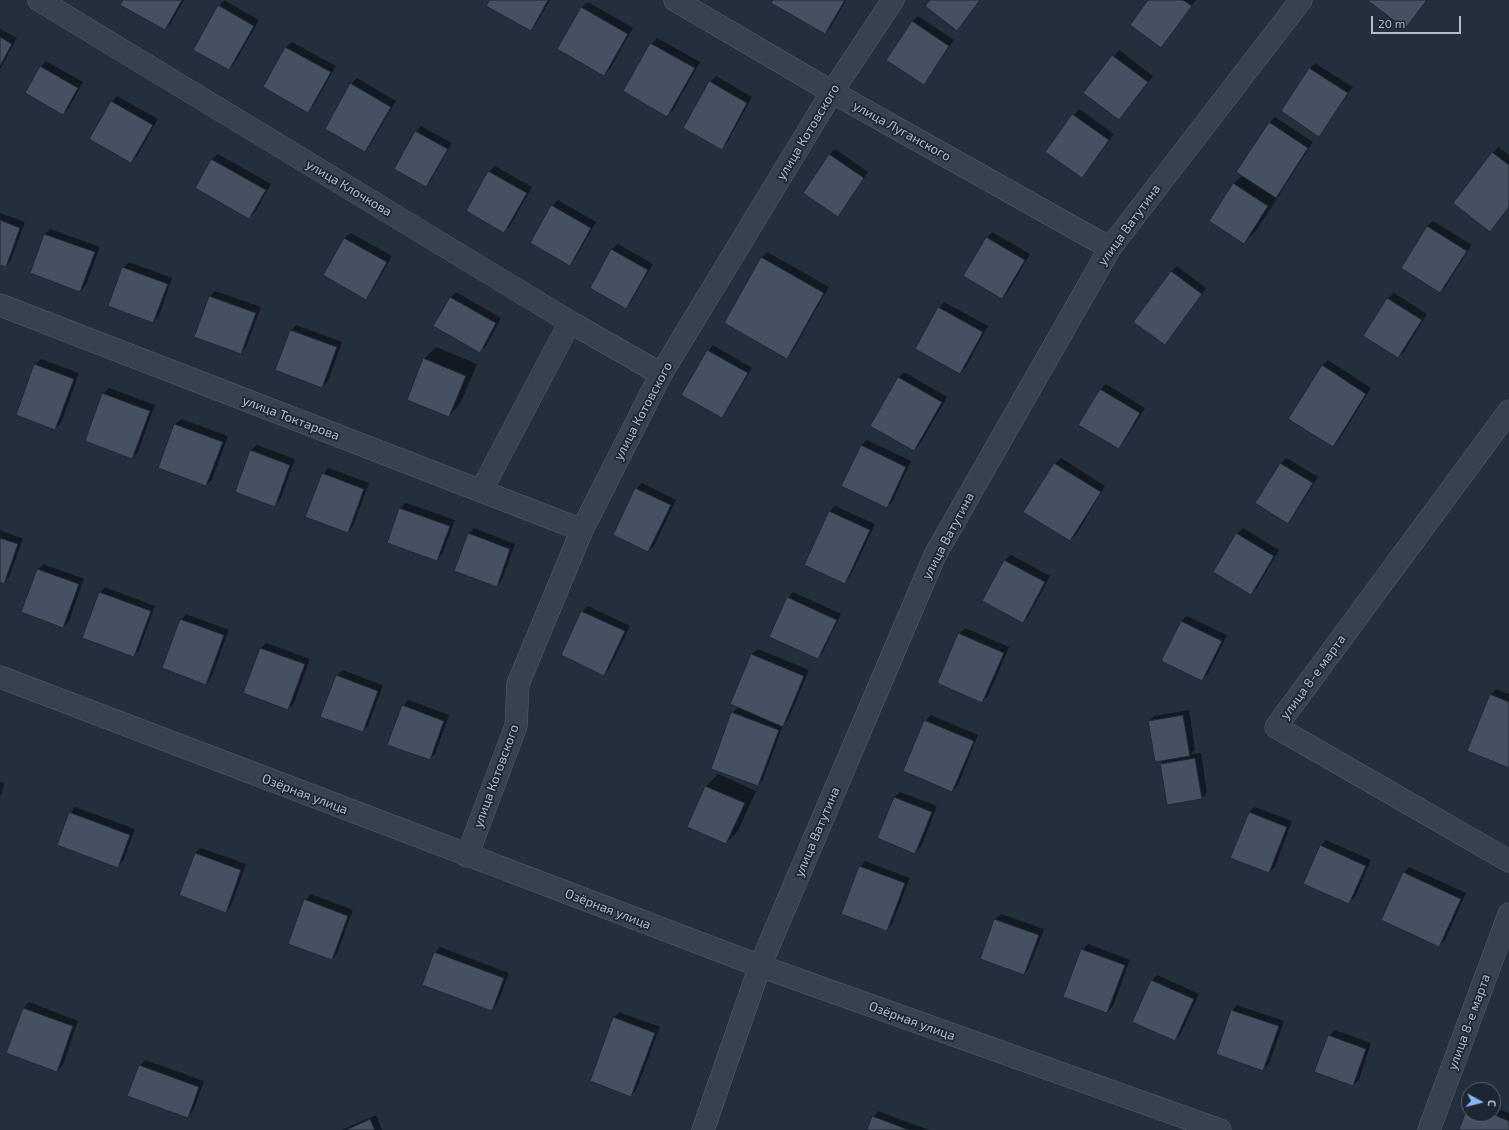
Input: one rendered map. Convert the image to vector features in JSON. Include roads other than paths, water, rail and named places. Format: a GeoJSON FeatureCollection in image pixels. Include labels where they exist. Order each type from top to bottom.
{"type":"FeatureCollection","features":[{"type":"Feature","properties":{"kind":"street","name":"улица Клочкова"},"geometry":{"type":"LineString","coordinates":[[38,0],[570,322],[661,374]]}},
{"type":"Feature","properties":{"kind":"street","name":"улица Луганского"},"geometry":{"type":"LineString","coordinates":[[675,0],[832,92],[1110,248]]}},
{"type":"Feature","properties":{"kind":"street","name":"улица Котовского"},"geometry":{"type":"LineString","coordinates":[[467,856],[516,726],[518,684],[582,530],[661,374],[832,92],[893,0]]}},
{"type":"Feature","properties":{"kind":"street","name":"улица Ватутина"},"geometry":{"type":"LineString","coordinates":[[703,1130],[760,966],[935,555],[1110,248],[1301,0]]}},
{"type":"Feature","properties":{"kind":"street","name":"улица Токтарова"},"geometry":{"type":"LineString","coordinates":[[0,304],[582,530]]}},
{"type":"Feature","properties":{"kind":"street"},"geometry":{"type":"LineString","coordinates":[[481,492],[570,322]]}},
{"type":"Feature","properties":{"kind":"street","name":"улица 8-е марта"},"geometry":{"type":"LineString","coordinates":[[1509,411],[1276,727],[1509,861]]}},
{"type":"Feature","properties":{"kind":"street","name":"Озёрная улица"},"geometry":{"type":"LineString","coordinates":[[0,677],[467,856],[760,966],[1220,1130]]}},
{"type":"Feature","properties":{"kind":"street","name":"улица 8-е марта"},"geometry":{"type":"LineString","coordinates":[[1429,1130],[1509,914]]}}]}
